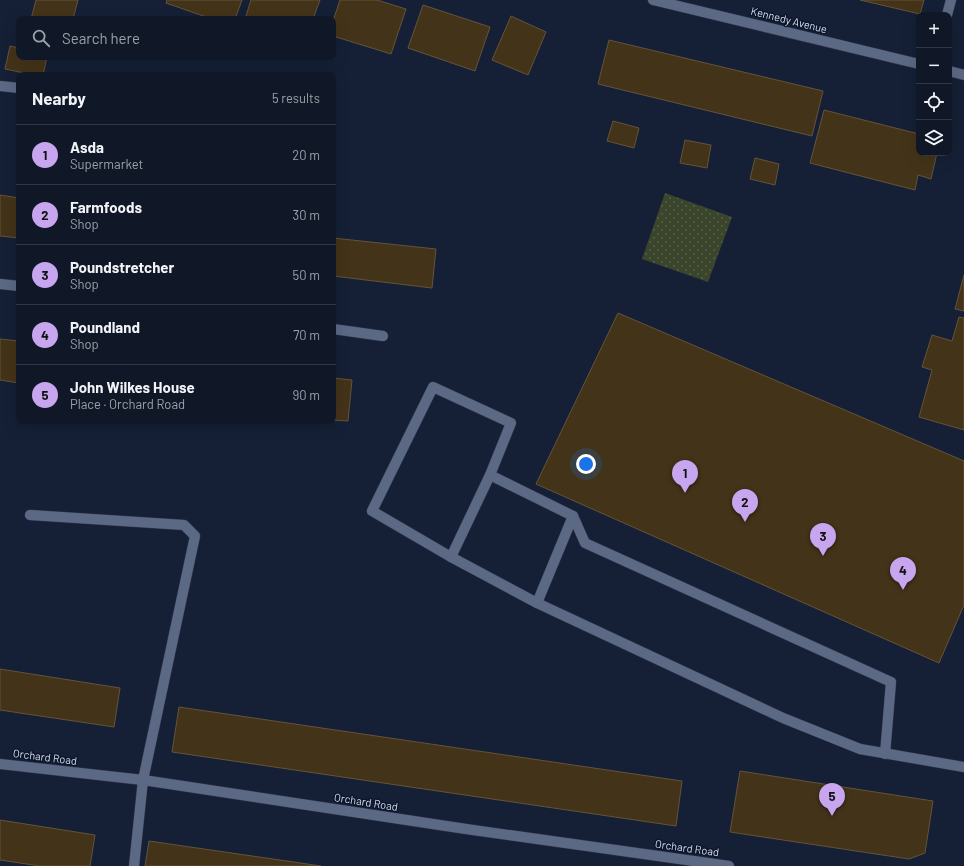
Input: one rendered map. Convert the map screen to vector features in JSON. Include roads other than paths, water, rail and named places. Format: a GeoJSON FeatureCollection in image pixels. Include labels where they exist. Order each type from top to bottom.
{"type":"FeatureCollection","features":[{"type":"Feature","properties":{"kind":"street","name":"Kennedy Avenue"},"geometry":{"type":"LineString","coordinates":[[653,0],[916,63]]}},
{"type":"Feature","properties":{"kind":"street"},"geometry":{"type":"LineString","coordinates":[[949,12],[951,0]]}},
{"type":"Feature","properties":{"kind":"street"},"geometry":{"type":"LineString","coordinates":[[952,72],[964,75]]}},
{"type":"Feature","properties":{"kind":"street"},"geometry":{"type":"LineString","coordinates":[[0,86],[16,88]]}},
{"type":"Feature","properties":{"kind":"street"},"geometry":{"type":"LineString","coordinates":[[0,284],[16,286]]}},
{"type":"Feature","properties":{"kind":"street"},"geometry":{"type":"LineString","coordinates":[[336,329],[383,336]]}},
{"type":"Feature","properties":{"kind":"street"},"geometry":{"type":"LineString","coordinates":[[451,557],[490,475],[511,423],[433,387],[372,511],[451,557],[537,603],[783,718],[860,749],[964,766]]}},
{"type":"Feature","properties":{"kind":"street"},"geometry":{"type":"LineString","coordinates":[[490,475],[573,516],[585,543],[891,682],[885,754]]}},
{"type":"Feature","properties":{"kind":"street"},"geometry":{"type":"LineString","coordinates":[[30,515],[184,525],[195,536],[144,780],[134,866]]}},
{"type":"Feature","properties":{"kind":"street"},"geometry":{"type":"LineString","coordinates":[[537,603],[573,516]]}},
{"type":"Feature","properties":{"kind":"street","name":"Orchard Road"},"geometry":{"type":"LineString","coordinates":[[0,764],[144,780],[466,829],[728,866]]}},
{"type":"Feature","properties":{"kind":"place","name":"Asda"},"geometry":{"type":"Point","coordinates":[685,493]}},
{"type":"Feature","properties":{"kind":"place","name":"Farmfoods"},"geometry":{"type":"Point","coordinates":[745,522]}},
{"type":"Feature","properties":{"kind":"place","name":"Poundstretcher"},"geometry":{"type":"Point","coordinates":[823,556]}},
{"type":"Feature","properties":{"kind":"place","name":"Poundland"},"geometry":{"type":"Point","coordinates":[903,590]}},
{"type":"Feature","properties":{"kind":"place","name":"John Wilkes House"},"geometry":{"type":"Point","coordinates":[832,816]}}]}
